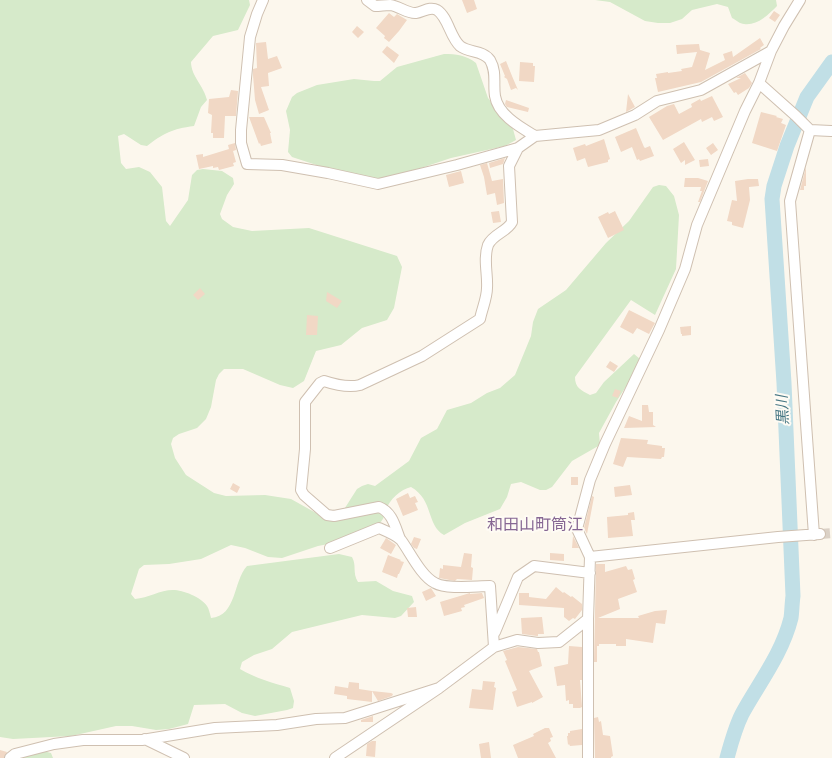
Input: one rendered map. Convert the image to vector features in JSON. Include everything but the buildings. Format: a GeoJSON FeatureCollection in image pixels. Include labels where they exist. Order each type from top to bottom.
{"type":"FeatureCollection","features":[{"type":"Feature","properties":{"kind":"street"},"geometry":{"type":"LineString","coordinates":[[263,0],[256,14],[250,36],[241,130],[241,143],[247,164],[282,165],[378,184],[457,165],[518,148],[535,136],[599,130],[635,115],[656,101],[701,90],[771,51]]}},
{"type":"Feature","properties":{"kind":"street"},"geometry":{"type":"LineString","coordinates":[[367,0],[375,6],[390,5],[415,14],[431,8],[437,10],[461,47],[485,55],[490,59],[495,78],[495,96],[498,105],[513,123],[535,136]]}},
{"type":"Feature","properties":{"kind":"street"},"geometry":{"type":"LineString","coordinates":[[588,758],[588,619],[590,557],[577,529],[590,480],[605,444],[659,330],[685,269],[697,225],[759,84],[771,51],[800,0]]}},
{"type":"Feature","properties":{"kind":"street"},"geometry":{"type":"LineString","coordinates":[[759,84],[810,130],[831,131]]}},
{"type":"Feature","properties":{"kind":"street"},"geometry":{"type":"LineString","coordinates":[[590,557],[778,537],[817,535],[790,201],[810,130]]}},
{"type":"Feature","properties":{"kind":"street"},"geometry":{"type":"LineString","coordinates":[[494,647],[490,586],[450,587],[435,583],[422,572],[404,547],[391,516],[385,509],[379,507],[334,516],[327,515],[304,495],[302,490],[305,449],[305,402],[320,383],[324,381],[336,385],[353,387],[360,385],[422,356],[480,319],[487,290],[486,257],[488,244],[494,237],[509,227],[512,222],[508,166],[518,148]]}},
{"type":"Feature","properties":{"kind":"street"},"geometry":{"type":"LineString","coordinates":[[330,548],[379,528],[400,539]]}},
{"type":"Feature","properties":{"kind":"street"},"geometry":{"type":"LineString","coordinates":[[494,634],[518,577],[534,566],[590,573]]}},
{"type":"Feature","properties":{"kind":"street"},"geometry":{"type":"LineString","coordinates":[[334,758],[439,688],[494,647],[517,640],[538,643],[559,642],[588,619]]}},
{"type":"Feature","properties":{"kind":"street"},"geometry":{"type":"LineString","coordinates":[[10,758],[15,754],[54,744],[84,740],[144,739],[215,728],[277,725],[316,719],[345,718],[439,688]]}},
{"type":"Feature","properties":{"kind":"street"},"geometry":{"type":"LineString","coordinates":[[144,739],[184,758]]}},
{"type":"Feature","properties":{"kind":"green space"},"geometry":{"type":"Polygon","coordinates":[[[0,0],[249,0],[250,5],[238,30],[213,36],[191,62],[193,72],[207,100],[201,107],[194,126],[169,132],[147,146],[141,145],[124,134],[118,136],[121,163],[126,169],[139,167],[150,172],[162,187],[166,221],[170,226],[188,200],[192,175],[197,170],[203,169],[222,171],[233,178],[234,184],[227,195],[220,214],[222,219],[233,227],[252,231],[309,228],[397,256],[402,267],[394,308],[387,320],[362,328],[341,345],[316,351],[304,381],[293,388],[280,385],[243,369],[224,369],[219,374],[216,380],[211,407],[206,419],[197,428],[179,434],[173,438],[171,444],[175,458],[186,475],[214,493],[226,496],[265,495],[291,499],[325,518],[343,511],[357,489],[368,484],[375,486],[409,461],[421,438],[437,429],[447,410],[471,403],[487,393],[500,388],[515,375],[531,336],[533,322],[538,309],[566,290],[606,243],[629,221],[653,187],[659,185],[666,186],[674,196],[679,215],[676,269],[655,315],[631,300],[575,377],[575,381],[581,390],[590,395],[596,393],[604,382],[634,354],[640,359],[640,365],[616,402],[599,433],[600,445],[572,461],[552,487],[546,490],[540,490],[521,482],[511,484],[507,497],[500,509],[465,523],[444,535],[438,531],[434,525],[427,505],[423,499],[418,492],[411,487],[403,490],[393,499],[379,524],[344,541],[318,546],[282,558],[268,557],[245,548],[231,545],[201,559],[169,564],[144,565],[139,569],[131,594],[135,599],[168,590],[182,591],[201,600],[207,606],[211,618],[219,616],[226,611],[234,597],[242,572],[247,566],[339,554],[352,557],[355,575],[358,582],[376,581],[393,591],[412,596],[414,602],[401,616],[395,618],[362,615],[292,632],[272,649],[254,655],[242,662],[240,669],[264,680],[290,688],[294,701],[293,708],[255,716],[242,713],[225,704],[194,705],[188,724],[169,729],[156,730],[132,726],[116,726],[71,736],[13,739],[0,737],[0,0]]]}},
{"type":"Feature","properties":{"kind":"green space"},"geometry":{"type":"Polygon","coordinates":[[[595,0],[776,0],[777,6],[758,22],[749,24],[741,23],[732,18],[728,7],[717,4],[692,10],[682,19],[670,23],[658,23],[645,21],[610,2],[595,0]]]}},
{"type":"Feature","properties":{"kind":"green space"},"geometry":{"type":"Polygon","coordinates":[[[444,54],[461,56],[476,63],[488,98],[513,129],[516,140],[505,146],[451,158],[421,168],[398,180],[386,183],[344,174],[292,157],[288,152],[290,130],[286,111],[292,97],[297,93],[317,85],[354,79],[380,81],[397,67],[444,54]]]}},
{"type":"Feature","properties":{"kind":"green space"},"geometry":{"type":"Polygon","coordinates":[[[32,748],[51,753],[53,758],[15,758],[32,748]]]}},
{"type":"Feature","properties":{"kind":"waterway","name":"黒川"},"geometry":{"type":"LineString","coordinates":[[727,758],[733,736],[742,714],[770,668],[782,644],[791,618],[793,596],[784,383],[772,199],[774,186],[787,146],[807,97],[832,62]]}},
{"type":"Feature","properties":{"kind":"tunnel"},"geometry":{"type":"LineString","coordinates":[[820,534],[832,533]]}},
{"type":"Feature","properties":{"kind":"district","name":"和田山町筒江"},"geometry":{"type":"Point","coordinates":[535,525]}}]}
